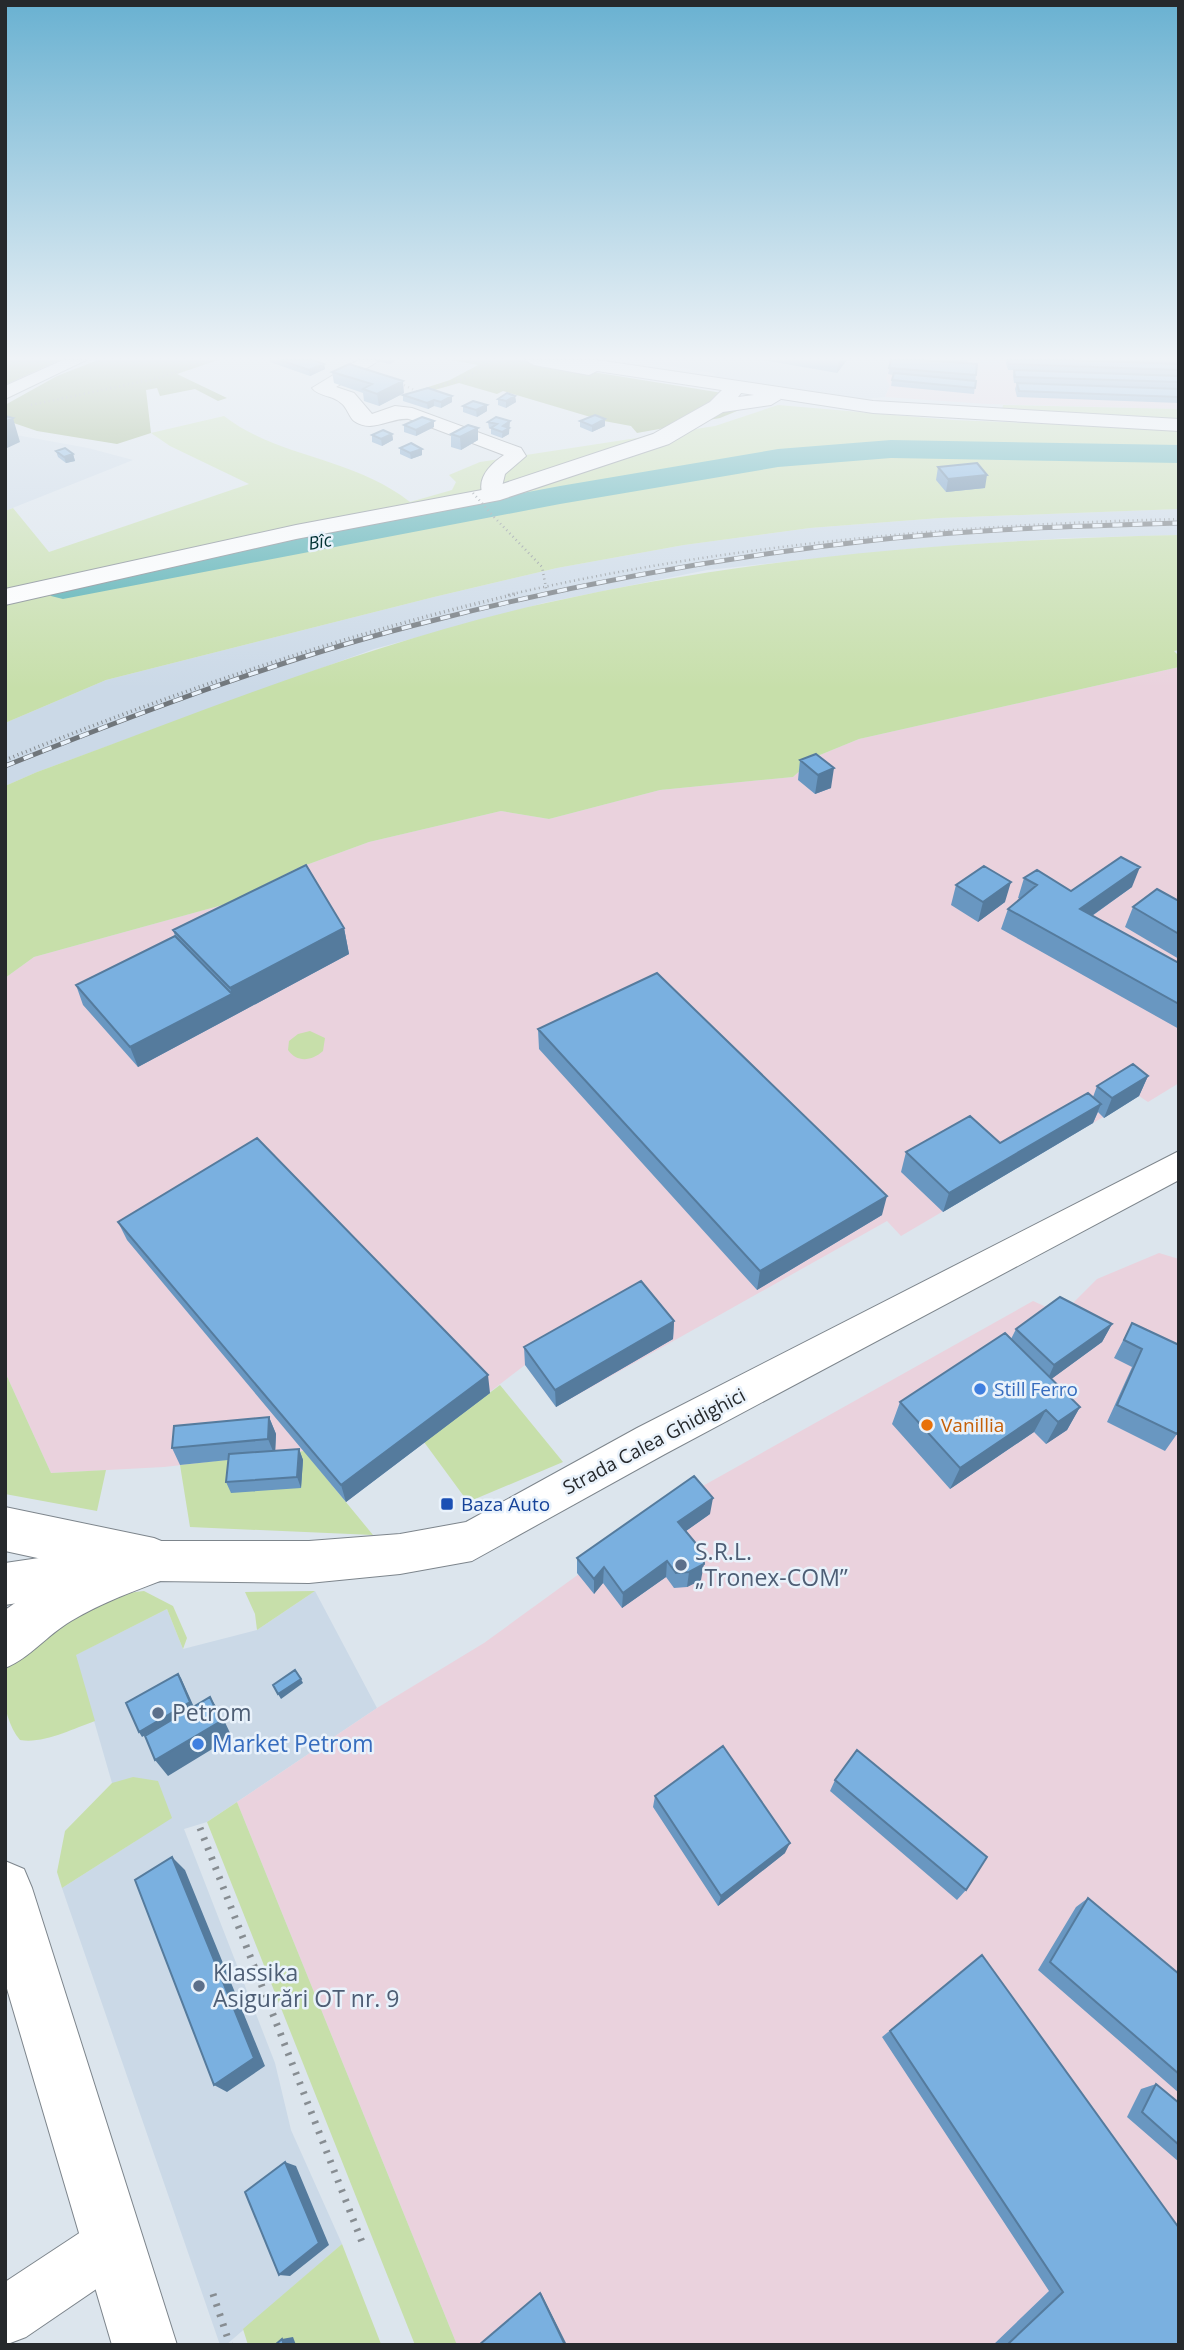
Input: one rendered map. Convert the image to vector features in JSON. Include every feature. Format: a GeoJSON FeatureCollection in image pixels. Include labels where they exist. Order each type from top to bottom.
{"type":"FeatureCollection","features":[{"type":"Feature","properties":{"kind":"highway"},"geometry":{"type":"LineString","coordinates":[[5,597],[296,532],[486,502],[578,470]]}},
{"type":"Feature","properties":{"kind":"highway"},"geometry":{"type":"LineString","coordinates":[[5,1529],[153,1561]]}},
{"type":"Feature","properties":{"kind":"highway"},"geometry":{"type":"LineString","coordinates":[[5,1644],[25,1621],[73,1592],[153,1561]]}},
{"type":"Feature","properties":{"kind":"highway"},"geometry":{"type":"LineString","coordinates":[[5,1888],[145,2345]]}},
{"type":"Feature","properties":{"kind":"street"},"geometry":{"type":"LineString","coordinates":[[486,502],[495,470]]}},
{"type":"Feature","properties":{"kind":"street","name":"Strada Calea Ghidighici"},"geometry":{"type":"LineString","coordinates":[[5,1584],[153,1561],[309,1562],[400,1554],[472,1541],[651,1441],[1179,1164]]}},
{"type":"Feature","properties":{"kind":"street"},"geometry":{"type":"LineString","coordinates":[[5,2316],[113,2244]]}},
{"type":"Feature","properties":{"kind":"path"},"geometry":{"type":"LineString","coordinates":[[486,502],[542,567],[547,593]]}},
{"type":"Feature","properties":{"kind":"path"},"geometry":{"type":"LineString","coordinates":[[5,760],[190,687],[353,636],[547,587],[735,552],[841,539],[1018,524],[1179,519]]}},
{"type":"Feature","properties":{"kind":"path"},"geometry":{"type":"LineString","coordinates":[[200,1828],[362,2242]]}},
{"type":"Feature","properties":{"kind":"path"},"geometry":{"type":"LineString","coordinates":[[213,2294],[230,2345]]}},
{"type":"Feature","properties":{"kind":"shaded area"},"geometry":{"type":"Polygon","coordinates":[[[5,470],[109,470],[5,511],[5,470]]]}},
{"type":"Feature","properties":{"kind":"shaded area"},"geometry":{"type":"Polygon","coordinates":[[[1179,509],[1179,535],[1067,538],[920,548],[707,570],[544,603],[374,649],[5,786],[5,723],[106,680],[434,597],[557,568],[684,545],[810,528],[940,518],[1179,509]]]}},
{"type":"Feature","properties":{"kind":"shaded area"},"geometry":{"type":"Polygon","coordinates":[[[1179,667],[1179,1083],[1148,1102],[1139,1096],[901,1236],[887,1221],[556,1407],[525,1365],[346,1502],[304,1451],[164,1467],[51,1473],[5,1372],[5,978],[34,957],[226,904],[298,868],[369,842],[501,811],[549,819],[660,790],[793,777],[815,757],[859,739],[1179,667]]]}},
{"type":"Feature","properties":{"kind":"shaded area"},"geometry":{"type":"Polygon","coordinates":[[[1159,1253],[1179,1259],[1179,2345],[457,2345],[237,1802],[377,1708],[484,1643],[692,1492],[1033,1301],[1062,1314],[1097,1279],[1159,1253]]]}},
{"type":"Feature","properties":{"kind":"shaded area"},"geometry":{"type":"Polygon","coordinates":[[[315,1591],[377,1708],[207,1822],[184,1829],[275,2063],[291,2130],[342,2244],[226,2345],[220,2345],[62,1888],[134,1842],[112,1783],[75,1655],[167,1609],[183,1649],[257,1630],[315,1591]]]}},
{"type":"Feature","properties":{"kind":"green space"},"geometry":{"type":"Polygon","coordinates":[[[219,470],[350,470],[388,487],[410,502],[452,490],[456,482],[449,475],[462,470],[1179,470],[1179,509],[940,518],[810,528],[684,545],[557,568],[106,680],[5,723],[5,511],[13,508],[49,552],[249,484],[219,470]]]}},
{"type":"Feature","properties":{"kind":"green space"},"geometry":{"type":"Polygon","coordinates":[[[1179,535],[1179,650],[1174,651],[1179,656],[1179,667],[859,739],[815,757],[793,777],[660,790],[549,819],[501,811],[369,842],[298,868],[226,904],[34,957],[5,978],[5,786],[37,772],[288,679],[416,637],[546,603],[702,573],[861,553],[1020,541],[1179,535]]]}},
{"type":"Feature","properties":{"kind":"green space"},"geometry":{"type":"Polygon","coordinates":[[[310,1031],[325,1038],[323,1051],[309,1059],[300,1059],[288,1050],[289,1041],[298,1034],[310,1031]]]}},
{"type":"Feature","properties":{"kind":"green space"},"geometry":{"type":"Polygon","coordinates":[[[5,1372],[51,1473],[106,1470],[97,1511],[5,1494],[5,1372]]]}},
{"type":"Feature","properties":{"kind":"green space"},"geometry":{"type":"Polygon","coordinates":[[[500,1385],[563,1462],[468,1502],[424,1442],[500,1385]]]}},
{"type":"Feature","properties":{"kind":"green space"},"geometry":{"type":"Polygon","coordinates":[[[304,1451],[373,1535],[190,1527],[180,1465],[304,1451]]]}},
{"type":"Feature","properties":{"kind":"green space"},"geometry":{"type":"Polygon","coordinates":[[[144,1591],[173,1606],[187,1638],[183,1649],[167,1609],[76,1655],[95,1721],[48,1738],[20,1740],[5,1707],[3,1688],[5,1670],[17,1651],[36,1630],[55,1616],[94,1602],[144,1591]]]}},
{"type":"Feature","properties":{"kind":"green space"},"geometry":{"type":"Polygon","coordinates":[[[315,1591],[257,1630],[255,1614],[245,1592],[315,1591]]]}},
{"type":"Feature","properties":{"kind":"green space"},"geometry":{"type":"Polygon","coordinates":[[[133,1777],[158,1781],[172,1818],[62,1888],[57,1872],[65,1831],[112,1783],[133,1777]]]}},
{"type":"Feature","properties":{"kind":"green space"},"geometry":{"type":"Polygon","coordinates":[[[237,1802],[457,2345],[415,2345],[207,1822],[237,1802]]]}},
{"type":"Feature","properties":{"kind":"green space"},"geometry":{"type":"Polygon","coordinates":[[[342,2244],[381,2344],[248,2345],[243,2329],[342,2244]]]}},
{"type":"Feature","properties":{"kind":"building"},"geometry":{"type":"Polygon","coordinates":[[[940,470],[983,470],[987,475],[948,479],[940,470]]]}},
{"type":"Feature","properties":{"kind":"building"},"geometry":{"type":"Polygon","coordinates":[[[816,754],[834,768],[818,775],[800,760],[816,754]]]}},
{"type":"Feature","properties":{"kind":"building"},"geometry":{"type":"Polygon","coordinates":[[[1121,857],[1140,867],[1080,909],[1179,963],[1179,1004],[1008,909],[1037,885],[1024,878],[1037,870],[1071,891],[1121,857]]]}},
{"type":"Feature","properties":{"kind":"building"},"geometry":{"type":"Polygon","coordinates":[[[306,865],[344,928],[230,988],[173,930],[306,865]]]}},
{"type":"Feature","properties":{"kind":"building"},"geometry":{"type":"Polygon","coordinates":[[[984,866],[1011,882],[983,902],[956,885],[984,866]]]}},
{"type":"Feature","properties":{"kind":"building"},"geometry":{"type":"Polygon","coordinates":[[[1157,889],[1179,901],[1179,934],[1133,907],[1157,889]]]}},
{"type":"Feature","properties":{"kind":"building"},"geometry":{"type":"Polygon","coordinates":[[[175,936],[232,994],[130,1047],[76,985],[175,936]]]}},
{"type":"Feature","properties":{"kind":"building"},"geometry":{"type":"Polygon","coordinates":[[[657,973],[887,1196],[760,1271],[538,1029],[657,973]]]}},
{"type":"Feature","properties":{"kind":"building"},"geometry":{"type":"Polygon","coordinates":[[[1133,1064],[1148,1076],[1112,1098],[1097,1086],[1133,1064]]]}},
{"type":"Feature","properties":{"kind":"building"},"geometry":{"type":"Polygon","coordinates":[[[1088,1093],[1101,1104],[949,1193],[906,1152],[970,1116],[1000,1143],[1088,1093]]]}},
{"type":"Feature","properties":{"kind":"building"},"geometry":{"type":"Polygon","coordinates":[[[257,1138],[488,1375],[341,1485],[118,1222],[257,1138]]]}},
{"type":"Feature","properties":{"kind":"building"},"geometry":{"type":"Polygon","coordinates":[[[641,1281],[674,1321],[555,1390],[524,1347],[641,1281]]]}},
{"type":"Feature","properties":{"kind":"building"},"geometry":{"type":"Polygon","coordinates":[[[1060,1297],[1112,1324],[1054,1365],[1016,1329],[1060,1297]]]}},
{"type":"Feature","properties":{"kind":"building"},"geometry":{"type":"Polygon","coordinates":[[[1132,1323],[1179,1345],[1177,1434],[1117,1405],[1142,1349],[1124,1340],[1132,1323]]]}},
{"type":"Feature","properties":{"kind":"building"},"geometry":{"type":"Polygon","coordinates":[[[1005,1333],[1080,1407],[1058,1422],[1046,1410],[960,1468],[900,1402],[1005,1333]]]}},
{"type":"Feature","properties":{"kind":"building"},"geometry":{"type":"Polygon","coordinates":[[[269,1417],[268,1439],[172,1448],[174,1426],[269,1417]]]}},
{"type":"Feature","properties":{"kind":"building"},"geometry":{"type":"Polygon","coordinates":[[[299,1449],[297,1477],[226,1482],[229,1454],[299,1449]]]}},
{"type":"Feature","properties":{"kind":"building"},"geometry":{"type":"Polygon","coordinates":[[[694,1476],[713,1498],[678,1522],[703,1552],[704,1564],[689,1572],[676,1573],[667,1561],[623,1593],[604,1567],[594,1579],[577,1558],[694,1476]]]}},
{"type":"Feature","properties":{"kind":"building"},"geometry":{"type":"Polygon","coordinates":[[[295,1670],[301,1679],[278,1694],[273,1685],[295,1670]]]}},
{"type":"Feature","properties":{"kind":"building"},"geometry":{"type":"Polygon","coordinates":[[[178,1674],[190,1702],[139,1732],[126,1703],[178,1674]]]}},
{"type":"Feature","properties":{"kind":"building"},"geometry":{"type":"Polygon","coordinates":[[[210,1697],[221,1721],[155,1760],[145,1736],[210,1697]]]}},
{"type":"Feature","properties":{"kind":"building"},"geometry":{"type":"Polygon","coordinates":[[[723,1746],[790,1843],[721,1896],[655,1796],[723,1746]]]}},
{"type":"Feature","properties":{"kind":"building"},"geometry":{"type":"Polygon","coordinates":[[[857,1750],[987,1857],[966,1890],[835,1780],[857,1750]]]}},
{"type":"Feature","properties":{"kind":"building"},"geometry":{"type":"Polygon","coordinates":[[[172,1857],[254,2058],[214,2085],[135,1880],[172,1857]]]}},
{"type":"Feature","properties":{"kind":"building"},"geometry":{"type":"Polygon","coordinates":[[[1088,1898],[1179,1974],[1179,2074],[1050,1962],[1088,1898]]]}},
{"type":"Feature","properties":{"kind":"building"},"geometry":{"type":"Polygon","coordinates":[[[982,1955],[1179,2228],[1178,2345],[1007,2345],[1063,2292],[890,2031],[982,1955]]]}},
{"type":"Feature","properties":{"kind":"building"},"geometry":{"type":"Polygon","coordinates":[[[1156,2084],[1179,2103],[1179,2145],[1142,2112],[1156,2084]]]}},
{"type":"Feature","properties":{"kind":"building"},"geometry":{"type":"Polygon","coordinates":[[[285,2162],[319,2243],[279,2275],[245,2192],[285,2162]]]}},
{"type":"Feature","properties":{"kind":"building"},"geometry":{"type":"Polygon","coordinates":[[[540,2293],[565,2345],[479,2345],[540,2293]]]}},
{"type":"Feature","properties":{"kind":"waterway","name":"Bîc"},"geometry":{"type":"LineString","coordinates":[[63,589],[560,495],[709,470]]}},
{"type":"Feature","properties":{"kind":"railway"},"geometry":{"type":"LineString","coordinates":[[5,766],[272,667],[380,634],[544,594],[765,554],[876,540],[990,531],[1179,523]]}},
{"type":"Feature","properties":{"kind":"place","name":"Still Ferro"},"geometry":{"type":"Point","coordinates":[980,1389]}},
{"type":"Feature","properties":{"kind":"place","name":"Vanillia"},"geometry":{"type":"Point","coordinates":[927,1425]}},
{"type":"Feature","properties":{"kind":"place","name":"Baza Auto"},"geometry":{"type":"Point","coordinates":[447,1504]}},
{"type":"Feature","properties":{"kind":"place","name":"S.R.L. „Tronex-COM”"},"geometry":{"type":"Point","coordinates":[681,1565]}},
{"type":"Feature","properties":{"kind":"place","name":"Petrom"},"geometry":{"type":"Point","coordinates":[158,1713]}},
{"type":"Feature","properties":{"kind":"place","name":"Market Petrom"},"geometry":{"type":"Point","coordinates":[198,1744]}},
{"type":"Feature","properties":{"kind":"place","name":"Klassika Asigurări OT nr. 9"},"geometry":{"type":"Point","coordinates":[199,1986]}}]}
